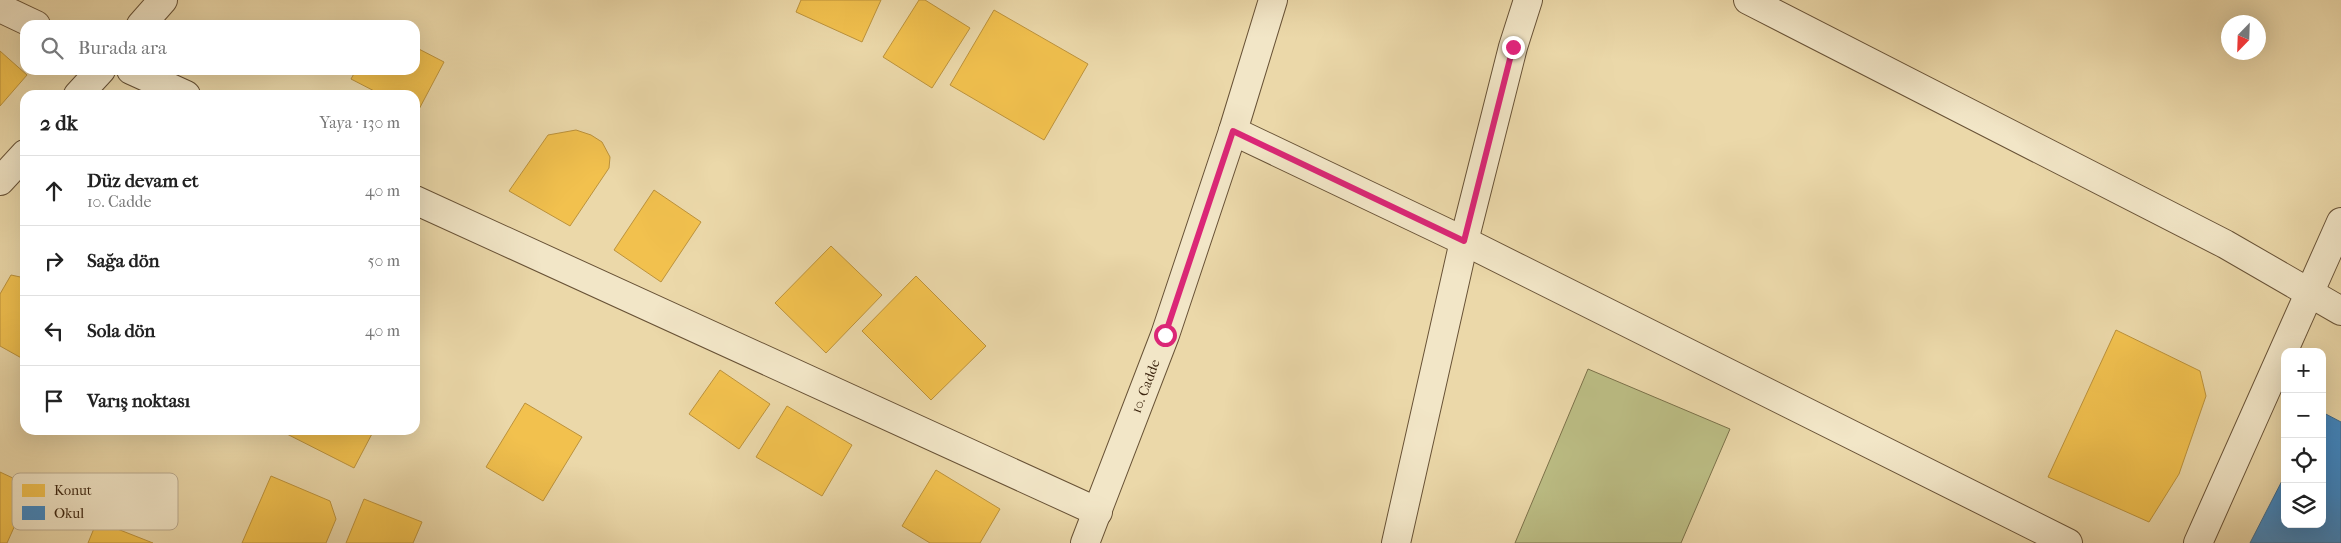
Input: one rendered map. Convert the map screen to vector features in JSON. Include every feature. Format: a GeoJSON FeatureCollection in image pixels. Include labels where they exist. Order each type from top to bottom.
{"type":"FeatureCollection","features":[{"type":"Feature","properties":{"kind":"street"},"geometry":{"type":"LineString","coordinates":[[145,20],[163,0]]}},
{"type":"Feature","properties":{"kind":"street","name":"10. Cadde"},"geometry":{"type":"LineString","coordinates":[[1085,543],[1165,335],[1233,131],[1273,0]]}},
{"type":"Feature","properties":{"kind":"street"},"geometry":{"type":"LineString","coordinates":[[1396,543],[1464,241],[1513,47],[1528,0]]}},
{"type":"Feature","properties":{"kind":"street"},"geometry":{"type":"LineString","coordinates":[[1748,0],[2225,244],[2310,295],[2341,311]]}},
{"type":"Feature","properties":{"kind":"street"},"geometry":{"type":"LineString","coordinates":[[0,8],[25,20]]}},
{"type":"Feature","properties":{"kind":"street"},"geometry":{"type":"LineString","coordinates":[[83,90],[96,75]]}},
{"type":"Feature","properties":{"kind":"street"},"geometry":{"type":"LineString","coordinates":[[143,75],[175,90]]}},
{"type":"Feature","properties":{"kind":"street"},"geometry":{"type":"LineString","coordinates":[[1233,131],[1464,241],[2068,543]]}},
{"type":"Feature","properties":{"kind":"street"},"geometry":{"type":"LineString","coordinates":[[0,181],[20,159]]}},
{"type":"Feature","properties":{"kind":"street"},"geometry":{"type":"LineString","coordinates":[[420,202],[1098,512]]}},
{"type":"Feature","properties":{"kind":"street"},"geometry":{"type":"LineString","coordinates":[[2198,543],[2341,222]]}},
{"type":"Feature","properties":{"kind":"green space"},"geometry":{"type":"Polygon","coordinates":[[[1588,369],[1730,429],[1681,543],[1515,543],[1588,369]]]}},
{"type":"Feature","properties":{"kind":"building: Konut"},"geometry":{"type":"Polygon","coordinates":[[[801,0],[881,0],[862,42],[796,12],[801,0]]]}},
{"type":"Feature","properties":{"kind":"building: Konut"},"geometry":{"type":"Polygon","coordinates":[[[919,0],[925,0],[970,28],[932,88],[883,57],[919,0]]]}},
{"type":"Feature","properties":{"kind":"building: Konut"},"geometry":{"type":"Polygon","coordinates":[[[994,10],[1088,64],[1044,140],[950,85],[994,10]]]}},
{"type":"Feature","properties":{"kind":"building: Konut"},"geometry":{"type":"Polygon","coordinates":[[[420,50],[444,62],[420,107],[420,90],[372,90],[351,79],[353,75],[420,75],[420,50]]]}},
{"type":"Feature","properties":{"kind":"building: Konut"},"geometry":{"type":"Polygon","coordinates":[[[0,51],[20,69],[20,75],[27,75],[0,106],[0,51]]]}},
{"type":"Feature","properties":{"kind":"building: Konut"},"geometry":{"type":"Polygon","coordinates":[[[576,130],[591,135],[602,142],[610,157],[609,168],[570,226],[509,191],[548,135],[576,130]]]}},
{"type":"Feature","properties":{"kind":"building: Konut"},"geometry":{"type":"Polygon","coordinates":[[[654,190],[701,222],[661,282],[614,250],[654,190]]]}},
{"type":"Feature","properties":{"kind":"building: Konut"},"geometry":{"type":"Polygon","coordinates":[[[831,246],[882,295],[826,353],[775,303],[831,246]]]}},
{"type":"Feature","properties":{"kind":"building: Konut"},"geometry":{"type":"Polygon","coordinates":[[[11,275],[20,277],[20,357],[0,346],[0,294],[11,275]]]}},
{"type":"Feature","properties":{"kind":"building: Konut"},"geometry":{"type":"Polygon","coordinates":[[[916,276],[986,346],[931,400],[862,331],[916,276]]]}},
{"type":"Feature","properties":{"kind":"building: Konut"},"geometry":{"type":"Polygon","coordinates":[[[2116,330],[2200,371],[2206,396],[2179,474],[2149,522],[2048,477],[2116,330]]]}},
{"type":"Feature","properties":{"kind":"building: Konut"},"geometry":{"type":"Polygon","coordinates":[[[720,370],[770,404],[739,449],[689,414],[720,370]]]}},
{"type":"Feature","properties":{"kind":"building: Konut"},"geometry":{"type":"Polygon","coordinates":[[[525,403],[582,437],[543,501],[486,467],[525,403]]]}},
{"type":"Feature","properties":{"kind":"building: Konut"},"geometry":{"type":"Polygon","coordinates":[[[787,406],[852,445],[822,496],[756,457],[787,406]]]}},
{"type":"Feature","properties":{"kind":"building: Konut"},"geometry":{"type":"Polygon","coordinates":[[[289,435],[371,435],[354,468],[289,435]]]}},
{"type":"Feature","properties":{"kind":"building: Konut"},"geometry":{"type":"Polygon","coordinates":[[[936,470],[1000,509],[980,543],[930,543],[902,526],[936,470]]]}},
{"type":"Feature","properties":{"kind":"building: Konut"},"geometry":{"type":"Polygon","coordinates":[[[0,472],[12,478],[13,530],[7,543],[0,543],[0,472]]]}},
{"type":"Feature","properties":{"kind":"building: Konut"},"geometry":{"type":"Polygon","coordinates":[[[271,476],[330,501],[336,519],[326,543],[242,543],[271,476]]]}},
{"type":"Feature","properties":{"kind":"building: Konut"},"geometry":{"type":"Polygon","coordinates":[[[364,499],[422,522],[413,543],[346,543],[364,499]]]}},
{"type":"Feature","properties":{"kind":"building: Konut"},"geometry":{"type":"Polygon","coordinates":[[[93,530],[120,530],[153,543],[88,543],[93,530]]]}},
{"type":"Feature","properties":{"kind":"building: Okul"},"geometry":{"type":"Polygon","coordinates":[[[2326,414],[2341,422],[2341,543],[2250,543],[2281,483],[2281,528],[2326,528],[2326,414]]]}},
{"type":"Feature","properties":{"kind":"route"},"geometry":{"type":"LineString","coordinates":[[1165,335],[1233,131],[1464,241],[1513,47]]}}]}
